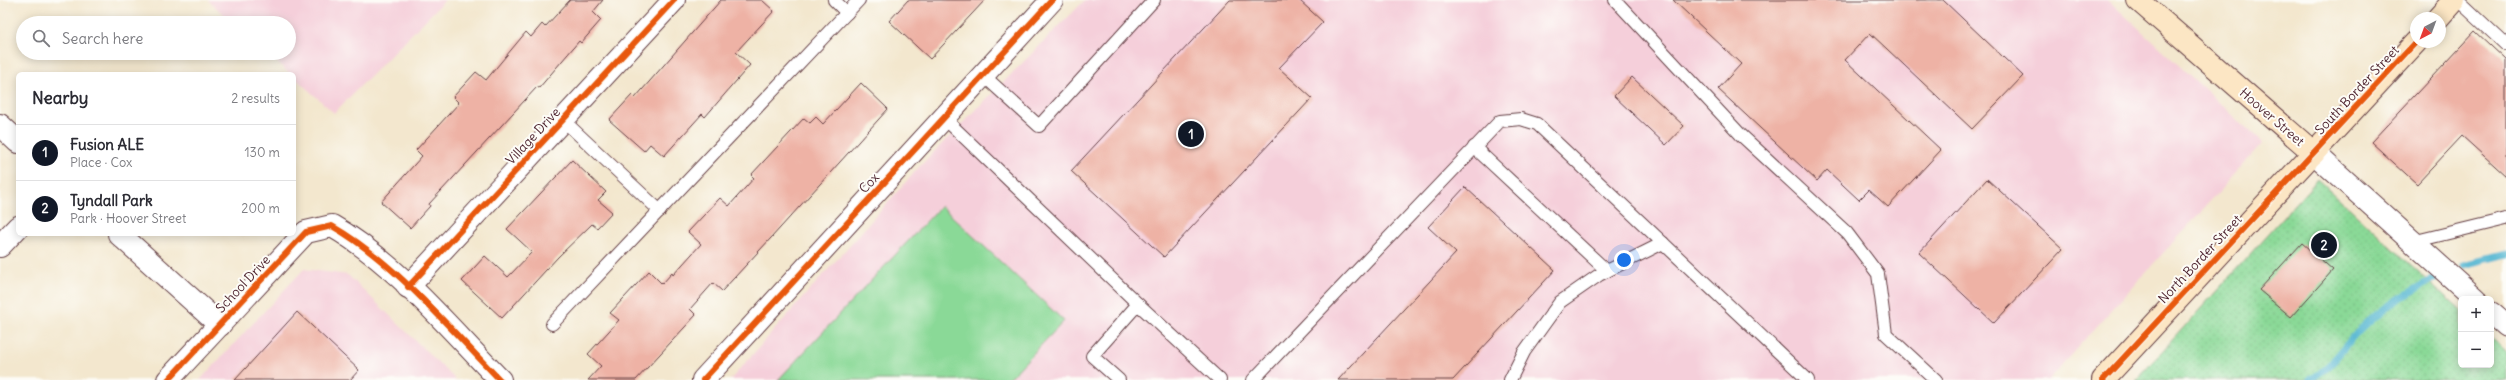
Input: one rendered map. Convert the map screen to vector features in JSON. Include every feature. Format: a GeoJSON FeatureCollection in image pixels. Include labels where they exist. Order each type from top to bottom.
{"type":"FeatureCollection","features":[{"type":"Feature","properties":{"kind":"street","name":"Village Drive"},"geometry":{"type":"LineString","coordinates":[[408,287],[674,0]]}},
{"type":"Feature","properties":{"kind":"street","name":"Cox"},"geometry":{"type":"LineString","coordinates":[[702,380],[1052,0]]}},
{"type":"Feature","properties":{"kind":"street","name":"Hoover Street"},"geometry":{"type":"LineString","coordinates":[[2138,0],[2314,153],[2473,296]]}},
{"type":"Feature","properties":{"kind":"street"},"geometry":{"type":"LineString","coordinates":[[2443,12],[2454,0]]}},
{"type":"Feature","properties":{"kind":"street","name":"South Border Street"},"geometry":{"type":"LineString","coordinates":[[2314,153],[2410,48]]}},
{"type":"Feature","properties":{"kind":"street"},"geometry":{"type":"LineString","coordinates":[[0,125],[16,140]]}},
{"type":"Feature","properties":{"kind":"street","name":"North Border Street"},"geometry":{"type":"LineString","coordinates":[[2103,380],[2314,153]]}},
{"type":"Feature","properties":{"kind":"street","name":"School Drive"},"geometry":{"type":"LineString","coordinates":[[168,380],[306,232],[332,226],[355,239],[408,287],[500,380]]}},
{"type":"Feature","properties":{"kind":"street"},"geometry":{"type":"LineString","coordinates":[[0,246],[16,229]]}},
{"type":"Feature","properties":{"kind":"street"},"geometry":{"type":"LineString","coordinates":[[121,236],[220,325]]}},
{"type":"Feature","properties":{"kind":"street"},"geometry":{"type":"LineString","coordinates":[[2494,316],[2506,326]]}},
{"type":"Feature","properties":{"kind":"lane"},"geometry":{"type":"LineString","coordinates":[[834,0],[847,13]]}},
{"type":"Feature","properties":{"kind":"lane"},"geometry":{"type":"LineString","coordinates":[[552,324],[859,0]]}},
{"type":"Feature","properties":{"kind":"lane"},"geometry":{"type":"LineString","coordinates":[[983,75],[1039,126],[1154,0]]}},
{"type":"Feature","properties":{"kind":"lane"},"geometry":{"type":"LineString","coordinates":[[1615,0],[1740,134],[1847,233],[1878,274],[1886,334],[1936,380]]}},
{"type":"Feature","properties":{"kind":"lane"},"geometry":{"type":"LineString","coordinates":[[2458,0],[2506,45]]}},
{"type":"Feature","properties":{"kind":"lane"},"geometry":{"type":"LineString","coordinates":[[944,118],[1138,304],[1220,380]]}},
{"type":"Feature","properties":{"kind":"lane"},"geometry":{"type":"LineString","coordinates":[[1254,380],[1500,121],[1521,119],[1537,124],[1808,380]]}},
{"type":"Feature","properties":{"kind":"lane"},"geometry":{"type":"LineString","coordinates":[[563,120],[660,211]]}},
{"type":"Feature","properties":{"kind":"lane"},"geometry":{"type":"LineString","coordinates":[[1474,147],[1607,271]]}},
{"type":"Feature","properties":{"kind":"lane"},"geometry":{"type":"LineString","coordinates":[[2412,242],[2506,220]]}},
{"type":"Feature","properties":{"kind":"lane"},"geometry":{"type":"LineString","coordinates":[[1510,380],[1524,352],[1560,302],[1607,271],[1663,243]]}},
{"type":"Feature","properties":{"kind":"lane"},"geometry":{"type":"LineString","coordinates":[[1119,380],[1092,356],[1138,304]]}},
{"type":"Feature","properties":{"kind":"shaded area"},"geometry":{"type":"Polygon","coordinates":[[[208,0],[445,0],[334,113],[296,79],[296,72],[288,72],[275,60],[296,60],[296,16],[225,16],[208,0]]]}},
{"type":"Feature","properties":{"kind":"shaded area"},"geometry":{"type":"Polygon","coordinates":[[[1085,0],[2108,0],[2263,143],[2048,380],[730,380],[920,166],[1085,0]]]}},
{"type":"Feature","properties":{"kind":"shaded area"},"geometry":{"type":"Polygon","coordinates":[[[304,269],[348,275],[456,380],[200,380],[304,269]]]}},
{"type":"Feature","properties":{"kind":"green space"},"geometry":{"type":"Polygon","coordinates":[[[2318,179],[2458,308],[2458,368],[2494,368],[2494,341],[2506,352],[2506,380],[2136,380],[2318,179]]]}},
{"type":"Feature","properties":{"kind":"green space"},"geometry":{"type":"Polygon","coordinates":[[[941,206],[1064,321],[1008,380],[778,380],[941,206]]]}},
{"type":"Feature","properties":{"kind":"building"},"geometry":{"type":"Polygon","coordinates":[[[570,0],[603,0],[593,12],[601,20],[581,43],[579,41],[539,88],[537,87],[429,204],[430,206],[410,228],[381,202],[422,156],[416,150],[459,103],[453,97],[476,72],[486,80],[526,32],[531,37],[542,24],[545,27],[570,0]]]}},
{"type":"Feature","properties":{"kind":"building"},"geometry":{"type":"Polygon","coordinates":[[[721,0],[762,0],[774,11],[736,52],[750,65],[705,117],[702,114],[664,156],[650,144],[644,151],[609,120],[632,95],[635,98],[721,0]]]}},
{"type":"Feature","properties":{"kind":"building"},"geometry":{"type":"Polygon","coordinates":[[[908,0],[985,0],[930,59],[889,21],[908,0]]]}},
{"type":"Feature","properties":{"kind":"building"},"geometry":{"type":"Polygon","coordinates":[[[1230,0],[1299,0],[1323,22],[1279,68],[1312,98],[1164,257],[1071,171],[1230,0]]]}},
{"type":"Feature","properties":{"kind":"building"},"geometry":{"type":"Polygon","coordinates":[[[1673,0],[1943,0],[2023,76],[1972,129],[1870,33],[1845,60],[1941,150],[1888,207],[1869,190],[1859,200],[1827,170],[1817,181],[1718,89],[1741,64],[1673,0]]]}},
{"type":"Feature","properties":{"kind":"building"},"geometry":{"type":"Polygon","coordinates":[[[2475,31],[2506,60],[2506,176],[2462,136],[2417,184],[2371,142],[2475,31]]]}},
{"type":"Feature","properties":{"kind":"building"},"geometry":{"type":"Polygon","coordinates":[[[1632,77],[1684,126],[1666,145],[1614,96],[1632,77]]]}},
{"type":"Feature","properties":{"kind":"building"},"geometry":{"type":"Polygon","coordinates":[[[861,83],[888,109],[771,238],[722,291],[713,283],[690,309],[696,315],[636,380],[588,380],[601,366],[588,354],[619,320],[610,313],[649,271],[662,284],[672,273],[673,275],[701,244],[688,232],[720,198],[729,206],[754,178],[751,175],[804,118],[810,123],[816,117],[823,124],[861,83]]]}},
{"type":"Feature","properties":{"kind":"building"},"geometry":{"type":"Polygon","coordinates":[[[572,160],[606,192],[598,200],[612,212],[597,228],[592,224],[558,257],[502,318],[462,281],[485,256],[508,277],[532,252],[507,229],[572,160]]]}},
{"type":"Feature","properties":{"kind":"building"},"geometry":{"type":"Polygon","coordinates":[[[1987,179],[2063,249],[1994,323],[1919,253],[1987,179]]]}},
{"type":"Feature","properties":{"kind":"building"},"geometry":{"type":"Polygon","coordinates":[[[1465,187],[1555,270],[1453,380],[1338,380],[1456,253],[1428,227],[1465,187]]]}},
{"type":"Feature","properties":{"kind":"building"},"geometry":{"type":"Polygon","coordinates":[[[2302,243],[2333,270],[2291,317],[2259,290],[2302,243]]]}},
{"type":"Feature","properties":{"kind":"building"},"geometry":{"type":"Polygon","coordinates":[[[297,312],[359,370],[350,380],[235,380],[297,312]]]}},
{"type":"Feature","properties":{"kind":"waterway"},"geometry":{"type":"LineString","coordinates":[[2464,265],[2506,254]]}},
{"type":"Feature","properties":{"kind":"waterway"},"geometry":{"type":"LineString","coordinates":[[2310,380],[2324,370],[2360,330],[2377,314],[2405,295],[2436,278]]}},
{"type":"Feature","properties":{"kind":"cycle path"},"geometry":{"type":"LineString","coordinates":[[408,287],[674,0]]}},
{"type":"Feature","properties":{"kind":"cycle path"},"geometry":{"type":"LineString","coordinates":[[703,380],[1052,0]]}},
{"type":"Feature","properties":{"kind":"cycle path"},"geometry":{"type":"LineString","coordinates":[[2103,380],[2410,48]]}},
{"type":"Feature","properties":{"kind":"cycle path"},"geometry":{"type":"LineString","coordinates":[[168,380],[306,232],[332,226],[378,258],[399,277],[441,318],[500,380]]}},
{"type":"Feature","properties":{"kind":"place","name":"Fusion ALE"},"geometry":{"type":"Point","coordinates":[1191,134]}},
{"type":"Feature","properties":{"kind":"place","name":"Tyndall Park"},"geometry":{"type":"Point","coordinates":[2324,245]}}]}
